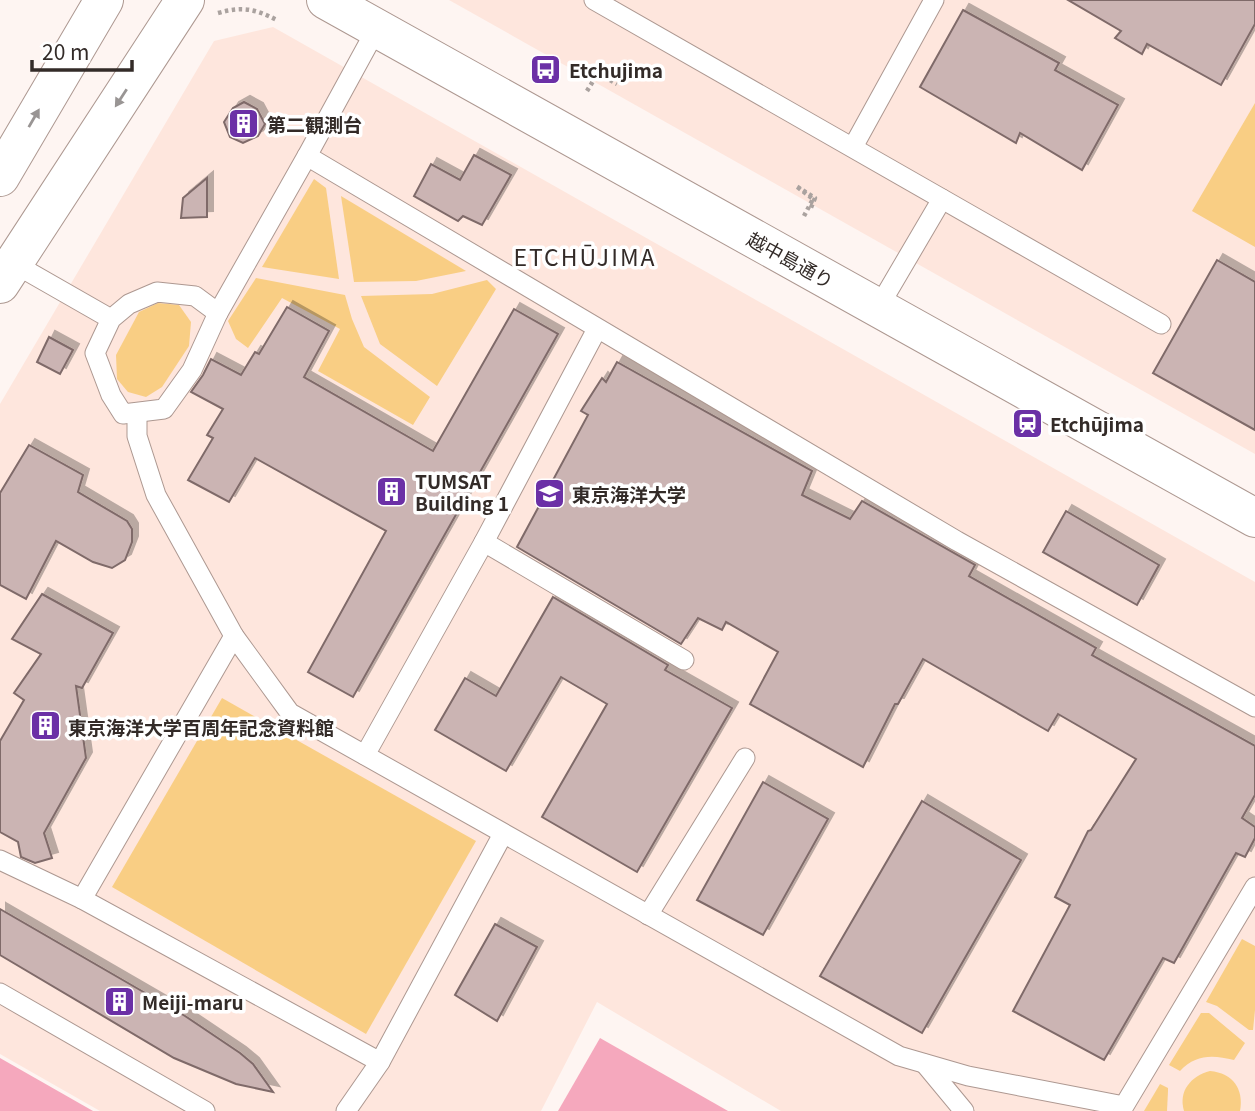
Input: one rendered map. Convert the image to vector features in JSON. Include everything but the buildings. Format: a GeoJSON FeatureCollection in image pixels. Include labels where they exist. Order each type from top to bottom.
{"type":"FeatureCollection","features":[{"type":"Feature","properties":{"kind":"street"},"geometry":{"type":"LineString","coordinates":[[0,177],[103,0]]}},
{"type":"Feature","properties":{"kind":"street","name":"越中島通り"},"geometry":{"type":"LineString","coordinates":[[326,0],[1255,518]]}},
{"type":"Feature","properties":{"kind":"street"},"geometry":{"type":"LineString","coordinates":[[6,274],[198,8]]}},
{"type":"Feature","properties":{"kind":"lane"},"geometry":{"type":"LineString","coordinates":[[594,0],[1161,324]]}},
{"type":"Feature","properties":{"kind":"lane"},"geometry":{"type":"LineString","coordinates":[[853,147],[934,0]]}},
{"type":"Feature","properties":{"kind":"lane"},"geometry":{"type":"LineString","coordinates":[[218,313],[195,296],[157,292],[129,304],[111,319],[95,353],[111,395],[123,414],[164,409],[192,370],[218,313],[377,28]]}},
{"type":"Feature","properties":{"kind":"lane"},"geometry":{"type":"LineString","coordinates":[[307,156],[957,541],[1255,707]]}},
{"type":"Feature","properties":{"kind":"lane"},"geometry":{"type":"LineString","coordinates":[[878,308],[942,199]]}},
{"type":"Feature","properties":{"kind":"lane"},"geometry":{"type":"LineString","coordinates":[[6,274],[111,319]]}},
{"type":"Feature","properties":{"kind":"lane"},"geometry":{"type":"LineString","coordinates":[[365,755],[484,541],[597,329]]}},
{"type":"Feature","properties":{"kind":"lane"},"geometry":{"type":"LineString","coordinates":[[137,413],[137,436],[156,495],[234,636],[290,713],[899,1056],[968,1076],[1123,1109],[1255,887]]}},
{"type":"Feature","properties":{"kind":"lane"},"geometry":{"type":"LineString","coordinates":[[484,541],[684,660]]}},
{"type":"Feature","properties":{"kind":"lane"},"geometry":{"type":"LineString","coordinates":[[82,899],[234,636]]}},
{"type":"Feature","properties":{"kind":"lane"},"geometry":{"type":"LineString","coordinates":[[648,915],[745,758]]}},
{"type":"Feature","properties":{"kind":"lane"},"geometry":{"type":"LineString","coordinates":[[346,1111],[380,1062],[503,834]]}},
{"type":"Feature","properties":{"kind":"lane"},"geometry":{"type":"LineString","coordinates":[[0,860],[82,899],[380,1062]]}},
{"type":"Feature","properties":{"kind":"lane"},"geometry":{"type":"LineString","coordinates":[[0,993],[205,1111]]}},
{"type":"Feature","properties":{"kind":"lane"},"geometry":{"type":"LineString","coordinates":[[925,1064],[964,1111]]}},
{"type":"Feature","properties":{"kind":"path"},"geometry":{"type":"LineString","coordinates":[[198,8],[258,10],[277,20]]}},
{"type":"Feature","properties":{"kind":"path"},"geometry":{"type":"LineString","coordinates":[[587,91],[598,74],[617,84]]}},
{"type":"Feature","properties":{"kind":"path"},"geometry":{"type":"LineString","coordinates":[[804,216],[813,199],[796,186],[816,198],[810,210]]}},
{"type":"Feature","properties":{"kind":"shaded area"},"geometry":{"type":"Polygon","coordinates":[[[449,0],[1255,0],[1255,454],[449,0]]]}},
{"type":"Feature","properties":{"kind":"shaded area","name":"東京海洋大学"},"geometry":{"type":"Polygon","coordinates":[[[273,27],[1255,582],[1255,1111],[781,1111],[597,1002],[541,1111],[100,1111],[0,1054],[0,404],[214,41],[273,27]]]}},
{"type":"Feature","properties":{"kind":"shaded area"},"geometry":{"type":"Polygon","coordinates":[[[1255,103],[1255,247],[1192,211],[1255,103]]]}},
{"type":"Feature","properties":{"kind":"shaded area"},"geometry":{"type":"Polygon","coordinates":[[[314,179],[326,188],[339,279],[262,267],[314,179]]]}},
{"type":"Feature","properties":{"kind":"shaded area"},"geometry":{"type":"Polygon","coordinates":[[[341,196],[466,271],[416,281],[354,282],[341,196]]]}},
{"type":"Feature","properties":{"kind":"shaded area"},"geometry":{"type":"Polygon","coordinates":[[[256,278],[345,295],[364,347],[430,397],[413,425],[318,371],[340,329],[282,298],[248,348],[236,339],[228,321],[256,278]]]}},
{"type":"Feature","properties":{"kind":"shaded area"},"geometry":{"type":"Polygon","coordinates":[[[487,280],[496,289],[437,386],[380,344],[361,296],[432,294],[487,280]]]}},
{"type":"Feature","properties":{"kind":"shaded area"},"geometry":{"type":"Polygon","coordinates":[[[158,303],[179,305],[191,322],[189,346],[162,387],[146,397],[128,392],[117,379],[116,355],[139,312],[158,303]]]}},
{"type":"Feature","properties":{"kind":"shaded area"},"geometry":{"type":"Polygon","coordinates":[[[222,698],[476,841],[366,1034],[112,887],[222,698]]]}},
{"type":"Feature","properties":{"kind":"shaded area"},"geometry":{"type":"Polygon","coordinates":[[[1242,939],[1255,946],[1253,1030],[1249,1030],[1217,1006],[1206,1002],[1242,939]]]}},
{"type":"Feature","properties":{"kind":"shaded area"},"geometry":{"type":"Polygon","coordinates":[[[1201,1013],[1209,1013],[1245,1043],[1234,1060],[1205,1057],[1192,1061],[1180,1071],[1169,1065],[1201,1013]]]}},
{"type":"Feature","properties":{"kind":"shaded area"},"geometry":{"type":"Polygon","coordinates":[[[600,1038],[728,1111],[558,1111],[600,1038]]]}},
{"type":"Feature","properties":{"kind":"shaded area"},"geometry":{"type":"Polygon","coordinates":[[[0,1058],[93,1111],[0,1111],[0,1058]]]}},
{"type":"Feature","properties":{"kind":"shaded area"},"geometry":{"type":"Polygon","coordinates":[[[1210,1071],[1225,1075],[1235,1084],[1240,1096],[1240,1111],[1184,1111],[1183,1097],[1188,1085],[1210,1071]]]}},
{"type":"Feature","properties":{"kind":"shaded area"},"geometry":{"type":"Polygon","coordinates":[[[1160,1084],[1168,1088],[1167,1111],[1144,1111],[1160,1084]]]}},
{"type":"Feature","properties":{"kind":"place","name":"Etchujima"},"geometry":{"type":"Point","coordinates":[546,69]}},
{"type":"Feature","properties":{"kind":"place","name":"第二観測台"},"geometry":{"type":"Point","coordinates":[244,123]}},
{"type":"Feature","properties":{"kind":"place","name":"Etchūjima"},"geometry":{"type":"Point","coordinates":[1027,423]}},
{"type":"Feature","properties":{"kind":"place","name":"TUMSAT Building 1"},"geometry":{"type":"Point","coordinates":[392,491]}},
{"type":"Feature","properties":{"kind":"place","name":"東京海洋大学"},"geometry":{"type":"Point","coordinates":[549,493]}},
{"type":"Feature","properties":{"kind":"place","name":"東京海洋大学百周年記念資料館"},"geometry":{"type":"Point","coordinates":[45,726]}},
{"type":"Feature","properties":{"kind":"place","name":"Meiji-maru"},"geometry":{"type":"Point","coordinates":[119,1001]}},
{"type":"Feature","properties":{"kind":"district","name":"ETCHŪJIMA"},"geometry":{"type":"Point","coordinates":[585,256]}}]}
